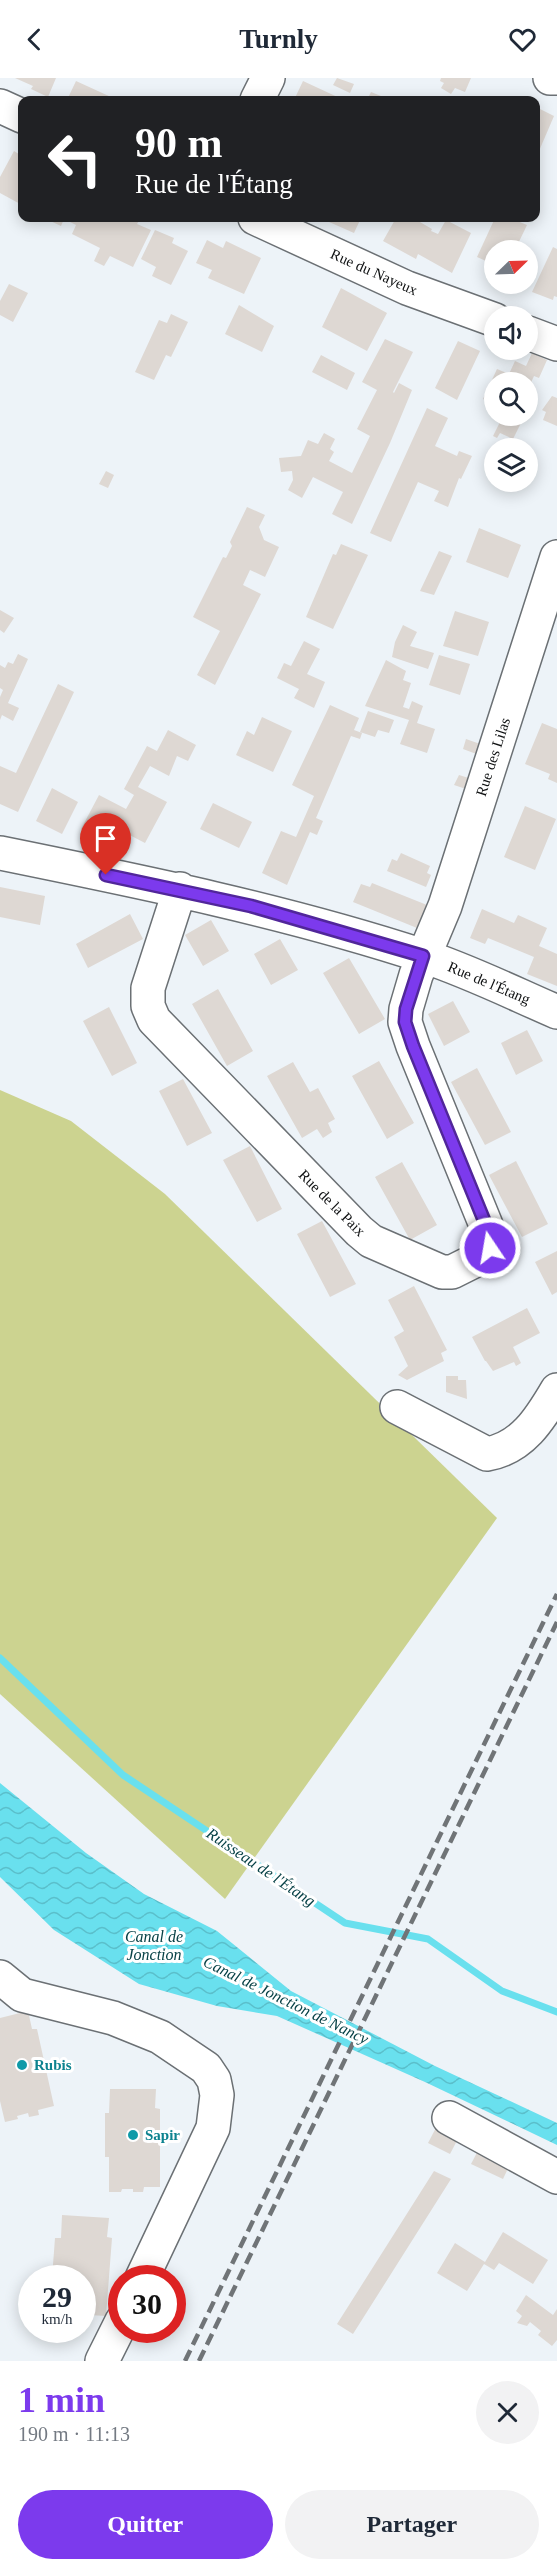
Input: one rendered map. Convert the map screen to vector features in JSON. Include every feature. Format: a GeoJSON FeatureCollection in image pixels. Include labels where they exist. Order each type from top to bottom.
{"type":"FeatureCollection","features":[{"type":"Feature","properties":{"kind":"street"},"geometry":{"type":"LineString","coordinates":[[259,96],[268,78]]}},
{"type":"Feature","properties":{"kind":"street"},"geometry":{"type":"LineString","coordinates":[[550,78],[557,78]]}},
{"type":"Feature","properties":{"kind":"street"},"geometry":{"type":"LineString","coordinates":[[0,106],[18,114]]}},
{"type":"Feature","properties":{"kind":"street","name":"Rue du Nayeux"},"geometry":{"type":"LineString","coordinates":[[264,222],[407,288],[484,316]]}},
{"type":"Feature","properties":{"kind":"street"},"geometry":{"type":"LineString","coordinates":[[538,337],[557,344]]}},
{"type":"Feature","properties":{"kind":"street","name":"Rue des Lilas"},"geometry":{"type":"LineString","coordinates":[[423,956],[445,906],[557,556]]}},
{"type":"Feature","properties":{"kind":"street","name":"Rue de l'Étang"},"geometry":{"type":"LineString","coordinates":[[0,853],[180,889],[251,906],[423,956],[557,1012]]}},
{"type":"Feature","properties":{"kind":"street","name":"Rue de la Paix"},"geometry":{"type":"LineString","coordinates":[[180,889],[148,988],[148,1006],[154,1020],[359,1231],[371,1241],[435,1270],[452,1272],[488,1254],[491,1242],[405,1022],[406,1009],[423,956]]}},
{"type":"Feature","properties":{"kind":"street"},"geometry":{"type":"LineString","coordinates":[[397,1407],[487,1454],[507,1448],[537,1424],[557,1390]]}},
{"type":"Feature","properties":{"kind":"street"},"geometry":{"type":"LineString","coordinates":[[0,1977],[22,1995],[113,2018],[160,2037],[206,2068],[214,2080],[217,2095],[213,2128],[148,2265]]}},
{"type":"Feature","properties":{"kind":"street"},"geometry":{"type":"LineString","coordinates":[[449,2118],[557,2177]]}},
{"type":"Feature","properties":{"kind":"street"},"geometry":{"type":"LineString","coordinates":[[102,2361],[111,2343]]}},
{"type":"Feature","properties":{"kind":"green space"},"geometry":{"type":"Polygon","coordinates":[[[0,1090],[71,1121],[165,1194],[497,1518],[225,1899],[0,1694],[0,1090]]]}},
{"type":"Feature","properties":{"kind":"water","name":"Canal de Jonction"},"geometry":{"type":"Polygon","coordinates":[[[0,1783],[86,1853],[144,1894],[217,1931],[291,1991],[435,2066],[557,2123],[557,2145],[425,2082],[277,2016],[217,2006],[139,1984],[54,1930],[0,1877],[0,1783]]]}},
{"type":"Feature","properties":{"kind":"building"},"geometry":{"type":"Polygon","coordinates":[[[15,78],[56,78],[48,96],[31,89],[33,86],[15,78]]]}},
{"type":"Feature","properties":{"kind":"building"},"geometry":{"type":"Polygon","coordinates":[[[337,78],[354,84],[350,93],[333,85],[337,78]]]}},
{"type":"Feature","properties":{"kind":"building"},"geometry":{"type":"Polygon","coordinates":[[[441,78],[471,78],[465,92],[455,88],[451,94],[441,88],[444,83],[440,81],[441,78]]]}},
{"type":"Feature","properties":{"kind":"building"},"geometry":{"type":"Polygon","coordinates":[[[76,81],[109,96],[69,96],[76,81]]]}},
{"type":"Feature","properties":{"kind":"building"},"geometry":{"type":"Polygon","coordinates":[[[303,81],[335,96],[296,96],[303,81]]]}},
{"type":"Feature","properties":{"kind":"building"},"geometry":{"type":"Polygon","coordinates":[[[371,92],[381,96],[369,96],[371,92]]]}},
{"type":"Feature","properties":{"kind":"building"},"geometry":{"type":"Polygon","coordinates":[[[540,109],[554,116],[540,149],[540,109]]]}},
{"type":"Feature","properties":{"kind":"building"},"geometry":{"type":"Polygon","coordinates":[[[14,151],[18,154],[18,203],[0,193],[0,177],[14,151]]]}},
{"type":"Feature","properties":{"kind":"building"},"geometry":{"type":"Polygon","coordinates":[[[70,222],[138,222],[137,224],[151,230],[133,267],[110,256],[104,266],[94,261],[100,248],[72,234],[76,225],[70,222]]]}},
{"type":"Feature","properties":{"kind":"building"},"geometry":{"type":"Polygon","coordinates":[[[329,222],[359,222],[354,233],[329,222]]]}},
{"type":"Feature","properties":{"kind":"building"},"geometry":{"type":"Polygon","coordinates":[[[394,222],[420,222],[438,234],[445,222],[450,222],[471,233],[452,273],[418,254],[416,259],[383,241],[394,222]]]}},
{"type":"Feature","properties":{"kind":"building"},"geometry":{"type":"Polygon","coordinates":[[[493,222],[520,222],[527,225],[520,240],[485,240],[493,222]]]}},
{"type":"Feature","properties":{"kind":"building"},"geometry":{"type":"Polygon","coordinates":[[[155,230],[174,238],[172,243],[188,251],[171,285],[152,276],[156,267],[141,259],[155,230]]]}},
{"type":"Feature","properties":{"kind":"building"},"geometry":{"type":"Polygon","coordinates":[[[207,240],[223,248],[226,241],[261,258],[244,294],[208,278],[212,270],[196,263],[207,240]]]}},
{"type":"Feature","properties":{"kind":"building"},"geometry":{"type":"Polygon","coordinates":[[[484,242],[484,260],[477,257],[484,242]]]}},
{"type":"Feature","properties":{"kind":"building"},"geometry":{"type":"Polygon","coordinates":[[[553,247],[557,249],[557,297],[554,296],[553,300],[537,294],[538,279],[553,247]]]}},
{"type":"Feature","properties":{"kind":"building"},"geometry":{"type":"Polygon","coordinates":[[[9,284],[28,293],[13,322],[0,315],[0,301],[9,284]]]}},
{"type":"Feature","properties":{"kind":"building"},"geometry":{"type":"Polygon","coordinates":[[[341,288],[387,313],[367,351],[322,327],[341,288]]]}},
{"type":"Feature","properties":{"kind":"building"},"geometry":{"type":"Polygon","coordinates":[[[239,305],[274,326],[262,352],[225,334],[239,305]]]}},
{"type":"Feature","properties":{"kind":"building"},"geometry":{"type":"Polygon","coordinates":[[[171,314],[188,322],[171,357],[166,355],[154,380],[135,372],[159,320],[167,323],[171,314]]]}},
{"type":"Feature","properties":{"kind":"building"},"geometry":{"type":"Polygon","coordinates":[[[385,339],[413,352],[393,392],[399,383],[412,390],[352,524],[332,514],[343,492],[313,477],[302,498],[288,490],[293,480],[292,471],[281,472],[279,458],[301,456],[308,440],[318,444],[324,433],[335,439],[330,449],[334,452],[329,461],[352,473],[370,436],[357,429],[377,390],[362,382],[385,339]]]}},
{"type":"Feature","properties":{"kind":"building"},"geometry":{"type":"Polygon","coordinates":[[[458,341],[480,351],[457,400],[435,388],[458,341]]]}},
{"type":"Feature","properties":{"kind":"building"},"geometry":{"type":"Polygon","coordinates":[[[321,355],[355,373],[347,390],[312,372],[321,355]]]}},
{"type":"Feature","properties":{"kind":"building"},"geometry":{"type":"Polygon","coordinates":[[[538,356],[547,360],[539,378],[538,372],[510,372],[515,361],[526,366],[529,360],[538,360],[538,356]]]}},
{"type":"Feature","properties":{"kind":"building"},"geometry":{"type":"Polygon","coordinates":[[[552,396],[557,398],[557,426],[543,420],[546,412],[542,410],[552,396]]]}},
{"type":"Feature","properties":{"kind":"building"},"geometry":{"type":"Polygon","coordinates":[[[427,408],[448,418],[435,446],[457,456],[459,451],[472,456],[461,479],[459,478],[448,507],[434,501],[439,491],[418,482],[391,542],[370,533],[427,408]]]}},
{"type":"Feature","properties":{"kind":"building"},"geometry":{"type":"Polygon","coordinates":[[[498,426],[520,426],[514,438],[500,433],[497,438],[493,436],[498,426]]]}},
{"type":"Feature","properties":{"kind":"building"},"geometry":{"type":"Polygon","coordinates":[[[106,471],[114,475],[108,488],[99,484],[106,471]]]}},
{"type":"Feature","properties":{"kind":"building"},"geometry":{"type":"Polygon","coordinates":[[[247,507],[265,515],[259,527],[264,540],[279,547],[265,577],[250,570],[243,585],[261,594],[215,685],[197,675],[220,631],[193,617],[223,557],[226,558],[232,546],[230,542],[247,507]]]}},
{"type":"Feature","properties":{"kind":"building"},"geometry":{"type":"Polygon","coordinates":[[[479,528],[521,545],[508,578],[466,562],[479,528]]]}},
{"type":"Feature","properties":{"kind":"building"},"geometry":{"type":"Polygon","coordinates":[[[341,544],[368,555],[333,629],[306,617],[333,554],[336,555],[341,544]]]}},
{"type":"Feature","properties":{"kind":"building"},"geometry":{"type":"Polygon","coordinates":[[[439,551],[452,556],[434,595],[420,591],[439,551]]]}},
{"type":"Feature","properties":{"kind":"building"},"geometry":{"type":"Polygon","coordinates":[[[0,610],[14,618],[4,633],[0,630],[0,610]]]}},
{"type":"Feature","properties":{"kind":"building"},"geometry":{"type":"Polygon","coordinates":[[[455,611],[489,622],[478,656],[443,646],[455,611]]]}},
{"type":"Feature","properties":{"kind":"building"},"geometry":{"type":"Polygon","coordinates":[[[403,625],[417,632],[410,646],[434,653],[428,669],[392,657],[395,642],[403,625]]]}},
{"type":"Feature","properties":{"kind":"building"},"geometry":{"type":"Polygon","coordinates":[[[304,641],[320,649],[307,674],[325,682],[314,708],[294,698],[299,689],[277,678],[284,663],[291,666],[304,641]]]}},
{"type":"Feature","properties":{"kind":"building"},"geometry":{"type":"Polygon","coordinates":[[[18,654],[28,659],[8,703],[19,708],[13,721],[2,715],[0,720],[0,697],[3,690],[0,688],[0,665],[5,668],[8,662],[13,664],[18,654]]]}},
{"type":"Feature","properties":{"kind":"building"},"geometry":{"type":"Polygon","coordinates":[[[439,655],[470,664],[460,695],[429,685],[439,655]]]}},
{"type":"Feature","properties":{"kind":"building"},"geometry":{"type":"Polygon","coordinates":[[[386,660],[406,671],[403,680],[411,683],[403,707],[409,709],[412,701],[423,706],[417,723],[435,729],[427,753],[400,744],[409,720],[365,706],[386,660]]]}},
{"type":"Feature","properties":{"kind":"building"},"geometry":{"type":"Polygon","coordinates":[[[58,684],[74,692],[18,812],[0,804],[0,766],[16,773],[58,684]]]}},
{"type":"Feature","properties":{"kind":"building"},"geometry":{"type":"Polygon","coordinates":[[[330,705],[359,718],[354,730],[362,733],[360,739],[351,736],[316,818],[323,821],[317,835],[310,832],[287,885],[262,873],[281,831],[296,837],[314,796],[292,785],[330,705]]]}},
{"type":"Feature","properties":{"kind":"building"},"geometry":{"type":"Polygon","coordinates":[[[368,711],[394,720],[389,733],[378,730],[375,737],[360,732],[368,711]]]}},
{"type":"Feature","properties":{"kind":"building"},"geometry":{"type":"Polygon","coordinates":[[[262,717],[292,731],[273,772],[236,755],[247,731],[254,735],[262,717]]]}},
{"type":"Feature","properties":{"kind":"building"},"geometry":{"type":"Polygon","coordinates":[[[542,723],[557,729],[557,783],[548,779],[550,774],[525,764],[542,723]]]}},
{"type":"Feature","properties":{"kind":"building"},"geometry":{"type":"Polygon","coordinates":[[[168,730],[196,745],[188,761],[177,756],[169,776],[150,766],[138,787],[167,802],[145,843],[116,828],[108,844],[81,829],[99,795],[126,809],[134,795],[124,789],[147,746],[157,751],[168,730]]]}},
{"type":"Feature","properties":{"kind":"building"},"geometry":{"type":"Polygon","coordinates":[[[466,739],[483,745],[479,755],[463,749],[466,739]]]}},
{"type":"Feature","properties":{"kind":"building"},"geometry":{"type":"Polygon","coordinates":[[[459,775],[475,780],[472,791],[454,785],[459,775]]]}},
{"type":"Feature","properties":{"kind":"building"},"geometry":{"type":"Polygon","coordinates":[[[52,788],[78,802],[62,834],[36,821],[52,788]]]}},
{"type":"Feature","properties":{"kind":"building"},"geometry":{"type":"Polygon","coordinates":[[[213,803],[252,822],[239,848],[200,829],[213,803]]]}},
{"type":"Feature","properties":{"kind":"building"},"geometry":{"type":"Polygon","coordinates":[[[525,806],[556,819],[535,870],[504,857],[525,806]]]}},
{"type":"Feature","properties":{"kind":"building"},"geometry":{"type":"Polygon","coordinates":[[[401,853],[430,866],[427,873],[431,875],[426,887],[387,871],[392,859],[397,861],[401,853]]]}},
{"type":"Feature","properties":{"kind":"building"},"geometry":{"type":"Polygon","coordinates":[[[372,883],[427,905],[417,928],[353,902],[361,884],[370,887],[372,883]]]}},
{"type":"Feature","properties":{"kind":"building"},"geometry":{"type":"Polygon","coordinates":[[[0,887],[45,896],[40,925],[0,917],[0,887]]]}},
{"type":"Feature","properties":{"kind":"building"},"geometry":{"type":"Polygon","coordinates":[[[482,909],[514,923],[518,915],[547,928],[539,946],[557,954],[557,986],[527,974],[534,957],[488,938],[485,944],[470,938],[482,909]]]}},
{"type":"Feature","properties":{"kind":"building"},"geometry":{"type":"Polygon","coordinates":[[[130,914],[143,939],[88,968],[76,944],[130,914]]]}},
{"type":"Feature","properties":{"kind":"building"},"geometry":{"type":"Polygon","coordinates":[[[211,920],[229,951],[203,966],[185,935],[211,920]]]}},
{"type":"Feature","properties":{"kind":"building"},"geometry":{"type":"Polygon","coordinates":[[[280,939],[298,970],[271,985],[254,954],[280,939]]]}},
{"type":"Feature","properties":{"kind":"building"},"geometry":{"type":"Polygon","coordinates":[[[349,958],[385,1019],[359,1034],[323,973],[349,958]]]}},
{"type":"Feature","properties":{"kind":"building"},"geometry":{"type":"Polygon","coordinates":[[[218,989],[253,1051],[227,1066],[192,1004],[218,989]]]}},
{"type":"Feature","properties":{"kind":"building"},"geometry":{"type":"Polygon","coordinates":[[[453,1001],[470,1032],[444,1046],[428,1014],[453,1001]]]}},
{"type":"Feature","properties":{"kind":"building"},"geometry":{"type":"Polygon","coordinates":[[[109,1007],[137,1063],[112,1076],[83,1021],[109,1007]]]}},
{"type":"Feature","properties":{"kind":"building"},"geometry":{"type":"Polygon","coordinates":[[[527,1030],[543,1061],[516,1075],[501,1043],[527,1030]]]}},
{"type":"Feature","properties":{"kind":"building"},"geometry":{"type":"Polygon","coordinates":[[[379,1061],[414,1123],[387,1139],[352,1076],[379,1061]]]}},
{"type":"Feature","properties":{"kind":"building"},"geometry":{"type":"Polygon","coordinates":[[[293,1062],[310,1092],[318,1088],[335,1119],[328,1123],[332,1132],[323,1138],[317,1129],[302,1138],[267,1076],[293,1062]]]}},
{"type":"Feature","properties":{"kind":"building"},"geometry":{"type":"Polygon","coordinates":[[[477,1068],[511,1132],[485,1145],[451,1082],[477,1068]]]}},
{"type":"Feature","properties":{"kind":"building"},"geometry":{"type":"Polygon","coordinates":[[[183,1079],[212,1133],[187,1146],[159,1091],[183,1079]]]}},
{"type":"Feature","properties":{"kind":"building"},"geometry":{"type":"Polygon","coordinates":[[[250,1146],[282,1209],[257,1222],[223,1160],[250,1146]]]}},
{"type":"Feature","properties":{"kind":"building"},"geometry":{"type":"Polygon","coordinates":[[[516,1161],[548,1224],[522,1237],[489,1175],[516,1161]]]}},
{"type":"Feature","properties":{"kind":"building"},"geometry":{"type":"Polygon","coordinates":[[[402,1162],[437,1225],[410,1240],[375,1177],[402,1162]]]}},
{"type":"Feature","properties":{"kind":"building"},"geometry":{"type":"Polygon","coordinates":[[[322,1221],[356,1284],[330,1297],[297,1234],[322,1221]]]}},
{"type":"Feature","properties":{"kind":"building"},"geometry":{"type":"Polygon","coordinates":[[[557,1251],[557,1292],[552,1295],[535,1262],[557,1251]]]}},
{"type":"Feature","properties":{"kind":"building"},"geometry":{"type":"Polygon","coordinates":[[[414,1286],[447,1350],[441,1353],[444,1361],[407,1380],[398,1375],[408,1366],[394,1337],[404,1331],[388,1300],[414,1286]]]}},
{"type":"Feature","properties":{"kind":"building"},"geometry":{"type":"Polygon","coordinates":[[[527,1308],[540,1333],[513,1347],[521,1363],[516,1366],[514,1362],[493,1371],[472,1337],[527,1308]]]}},
{"type":"Feature","properties":{"kind":"building"},"geometry":{"type":"Polygon","coordinates":[[[446,1376],[458,1376],[458,1380],[466,1380],[467,1399],[446,1392],[446,1376]]]}},
{"type":"Feature","properties":{"kind":"building","name":"Rubis"},"geometry":{"type":"Polygon","coordinates":[[[28,2011],[32,2029],[37,2029],[54,2106],[38,2110],[39,2115],[29,2117],[28,2113],[17,2116],[18,2119],[5,2122],[0,2101],[0,2018],[28,2011]]]}},
{"type":"Feature","properties":{"kind":"building","name":"Sapir"},"geometry":{"type":"Polygon","coordinates":[[[110,2089],[156,2089],[155,2108],[160,2109],[160,2187],[144,2187],[143,2192],[122,2189],[121,2192],[109,2192],[109,2157],[105,2157],[105,2113],[109,2113],[110,2089]]]}},
{"type":"Feature","properties":{"kind":"building"},"geometry":{"type":"Polygon","coordinates":[[[439,2122],[461,2133],[450,2154],[428,2143],[439,2122]]]}},
{"type":"Feature","properties":{"kind":"building"},"geometry":{"type":"Polygon","coordinates":[[[482,2143],[513,2158],[503,2179],[471,2164],[482,2143]]]}},
{"type":"Feature","properties":{"kind":"building"},"geometry":{"type":"Polygon","coordinates":[[[434,2171],[451,2179],[353,2334],[337,2324],[434,2171]]]}},
{"type":"Feature","properties":{"kind":"building"},"geometry":{"type":"Polygon","coordinates":[[[62,2215],[109,2218],[107,2237],[112,2238],[110,2265],[108,2265],[106,2316],[96,2315],[96,2265],[53,2265],[55,2238],[61,2238],[62,2215]]]}},
{"type":"Feature","properties":{"kind":"building"},"geometry":{"type":"Polygon","coordinates":[[[503,2232],[548,2260],[533,2284],[499,2263],[494,2270],[484,2264],[467,2291],[437,2273],[455,2243],[485,2262],[503,2232]]]}},
{"type":"Feature","properties":{"kind":"building"},"geometry":{"type":"Polygon","coordinates":[[[526,2295],[553,2315],[557,2309],[557,2340],[552,2346],[538,2335],[541,2331],[530,2322],[527,2326],[517,2323],[522,2316],[516,2311],[526,2295]]]}},
{"type":"Feature","properties":{"kind":"waterway","name":"Ruisseau de l'Étang"},"geometry":{"type":"LineString","coordinates":[[0,1658],[123,1775],[345,1923],[428,1939],[502,1991],[557,2012]]}},
{"type":"Feature","properties":{"kind":"railway"},"geometry":{"type":"LineString","coordinates":[[185,2361],[557,1594]]}},
{"type":"Feature","properties":{"kind":"railway"},"geometry":{"type":"LineString","coordinates":[[199,2361],[557,1622]]}},
{"type":"Feature","properties":{"kind":"place","name":"Rubis"},"geometry":{"type":"Point","coordinates":[22,2065]}},
{"type":"Feature","properties":{"kind":"place","name":"Sapir"},"geometry":{"type":"Point","coordinates":[133,2135]}},
{"type":"Feature","properties":{"kind":"route"},"geometry":{"type":"LineString","coordinates":[[106,875],[251,906],[423,956],[406,1009],[405,1022],[490,1235],[490,1248]]}},
{"type":"Feature","properties":{"kind":"water label","name":"Canal de Jonction de Nancy"},"geometry":{"type":"Point","coordinates":[286,2000]}}]}
